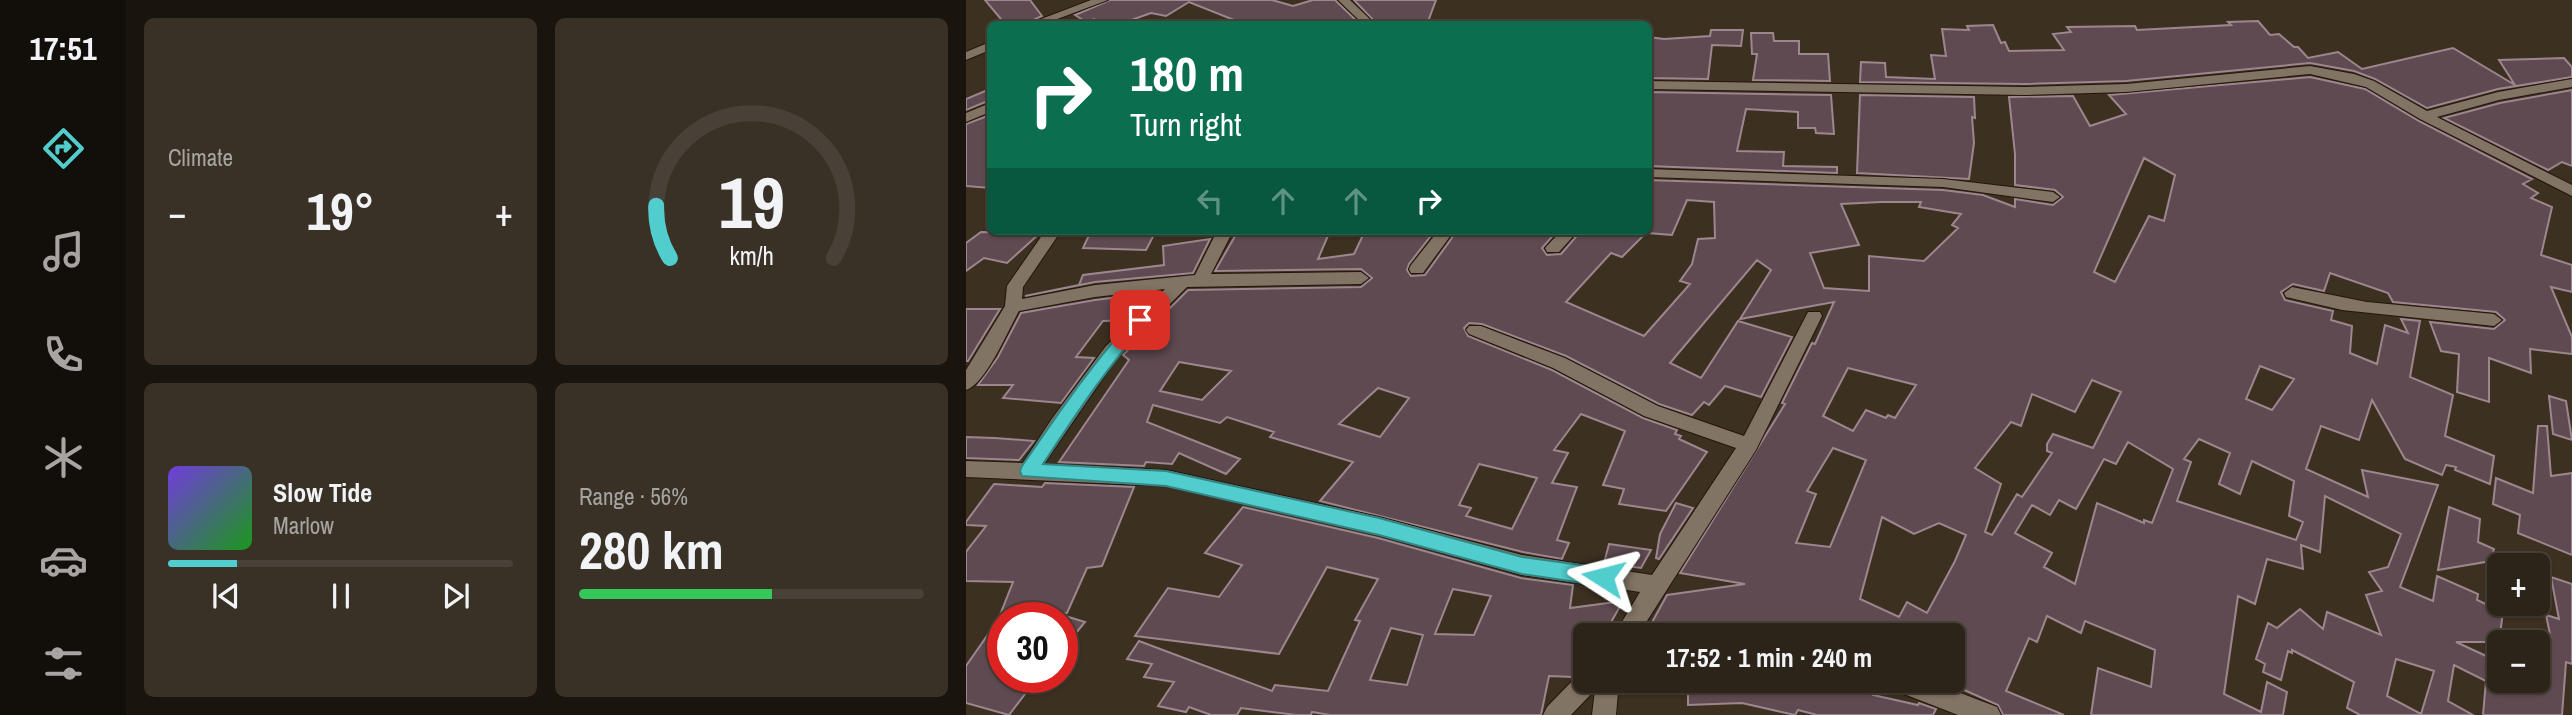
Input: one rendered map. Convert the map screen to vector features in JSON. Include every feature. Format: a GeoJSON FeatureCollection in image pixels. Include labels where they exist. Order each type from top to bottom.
{"type":"FeatureCollection","features":[{"type":"Feature","properties":{"kind":"street"},"geometry":{"type":"LineString","coordinates":[[1042,21],[1102,0]]}},
{"type":"Feature","properties":{"kind":"street"},"geometry":{"type":"LineString","coordinates":[[1344,0],[1366,21]]}},
{"type":"Feature","properties":{"kind":"street"},"geometry":{"type":"LineString","coordinates":[[966,56],[987,47]]}},
{"type":"Feature","properties":{"kind":"street"},"geometry":{"type":"LineString","coordinates":[[1652,85],[2041,91],[2126,88],[2310,70],[2362,81],[2572,191]]}},
{"type":"Feature","properties":{"kind":"street"},"geometry":{"type":"LineString","coordinates":[[2425,116],[2498,96],[2572,83]]}},
{"type":"Feature","properties":{"kind":"street"},"geometry":{"type":"LineString","coordinates":[[966,118],[987,108]]}},
{"type":"Feature","properties":{"kind":"street"},"geometry":{"type":"LineString","coordinates":[[1652,173],[1943,183],[2053,197]]}},
{"type":"Feature","properties":{"kind":"street"},"geometry":{"type":"LineString","coordinates":[[966,383],[981,364],[1013,306],[1015,286],[1051,235]]}},
{"type":"Feature","properties":{"kind":"street"},"geometry":{"type":"LineString","coordinates":[[1029,471],[1058,425],[1112,351],[1191,281],[1222,235]]}},
{"type":"Feature","properties":{"kind":"street"},"geometry":{"type":"LineString","coordinates":[[1417,269],[1443,235]]}},
{"type":"Feature","properties":{"kind":"street"},"geometry":{"type":"LineString","coordinates":[[1553,248],[1566,235]]}},
{"type":"Feature","properties":{"kind":"street"},"geometry":{"type":"LineString","coordinates":[[1013,306],[1095,291],[1191,281],[1361,278]]}},
{"type":"Feature","properties":{"kind":"street"},"geometry":{"type":"LineString","coordinates":[[2292,293],[2357,308],[2443,313],[2494,320]]}},
{"type":"Feature","properties":{"kind":"street"},"geometry":{"type":"LineString","coordinates":[[1633,623],[1749,445],[1814,316]]}},
{"type":"Feature","properties":{"kind":"street"},"geometry":{"type":"LineString","coordinates":[[1475,330],[1559,363],[1651,411],[1749,445]]}},
{"type":"Feature","properties":{"kind":"street"},"geometry":{"type":"LineString","coordinates":[[966,469],[1166,478],[1379,526],[1522,565],[1656,586]]}},
{"type":"Feature","properties":{"kind":"street"},"geometry":{"type":"LineString","coordinates":[[1555,715],[1576,693]]}},
{"type":"Feature","properties":{"kind":"street"},"geometry":{"type":"LineString","coordinates":[[1604,715],[1607,693]]}},
{"type":"Feature","properties":{"kind":"street"},"geometry":{"type":"LineString","coordinates":[[1931,693],[1989,715]]}},
{"type":"Feature","properties":{"kind":"building"},"geometry":{"type":"Polygon","coordinates":[[[985,0],[1030,0],[1042,16],[1031,21],[1002,21],[985,0]]]}},
{"type":"Feature","properties":{"kind":"building"},"geometry":{"type":"Polygon","coordinates":[[[1110,0],[1272,0],[1293,6],[1313,0],[1335,0],[1357,21],[1236,21],[1189,2],[1166,16],[1151,13],[1128,21],[1084,21],[1075,15],[1110,0]]]}},
{"type":"Feature","properties":{"kind":"building"},"geometry":{"type":"Polygon","coordinates":[[[1354,0],[1436,0],[1428,21],[1374,21],[1354,0]]]}},
{"type":"Feature","properties":{"kind":"building"},"geometry":{"type":"Polygon","coordinates":[[[2258,21],[2270,35],[2279,34],[2308,58],[2338,52],[2362,69],[2453,48],[2515,85],[2499,60],[2564,58],[2572,67],[2572,77],[2498,89],[2427,108],[2375,79],[2354,71],[2310,63],[2126,81],[2025,84],[1860,82],[1861,62],[1885,63],[1886,77],[1935,79],[1931,55],[1946,56],[1942,29],[1969,30],[1967,26],[1993,25],[2001,43],[2005,42],[2009,51],[2064,50],[2053,34],[2071,32],[2067,27],[2135,26],[2137,30],[2258,21]]]}},
{"type":"Feature","properties":{"kind":"building"},"geometry":{"type":"Polygon","coordinates":[[[1711,30],[1743,30],[1741,46],[1712,45],[1708,79],[1652,78],[1652,38],[1710,36],[1711,30]]]}},
{"type":"Feature","properties":{"kind":"building"},"geometry":{"type":"Polygon","coordinates":[[[1751,33],[1773,33],[1774,41],[1799,41],[1799,54],[1828,54],[1830,81],[1753,80],[1757,54],[1752,54],[1751,33]]]}},
{"type":"Feature","properties":{"kind":"building"},"geometry":{"type":"Polygon","coordinates":[[[2310,77],[2365,89],[2419,121],[2532,179],[2523,184],[2538,193],[2531,198],[2552,207],[2541,255],[2572,265],[2572,292],[2551,287],[2572,337],[2572,354],[2530,349],[2531,373],[2489,358],[2489,402],[2457,392],[2459,354],[2441,351],[2430,322],[2494,329],[2505,320],[2496,312],[2393,302],[2388,293],[2330,273],[2324,291],[2293,284],[2281,292],[2285,300],[2333,311],[2331,320],[2352,326],[2350,353],[2377,364],[2385,325],[2408,333],[2401,319],[2420,321],[2410,377],[2453,395],[2445,436],[2494,456],[2490,484],[2455,470],[2456,467],[2446,465],[2442,475],[2405,459],[2372,400],[2359,440],[2321,426],[2306,469],[2368,497],[2362,470],[2438,485],[2400,587],[2433,601],[2437,576],[2478,594],[2477,600],[2487,605],[2487,616],[2502,616],[2501,630],[2487,630],[2487,642],[2456,642],[2487,656],[2487,693],[2550,693],[2551,639],[2546,616],[2559,619],[2551,577],[2572,584],[2572,664],[2566,662],[2562,715],[2483,715],[2486,681],[2454,665],[2448,701],[2473,715],[2360,715],[2347,708],[2354,682],[2292,650],[2292,653],[2288,651],[2281,680],[2263,672],[2265,664],[2256,659],[2268,623],[2277,628],[2300,609],[2323,629],[2327,612],[2381,635],[2366,595],[2382,591],[2369,572],[2388,567],[2401,534],[2325,496],[2320,552],[2301,545],[2303,569],[2267,559],[2255,604],[2238,596],[2224,694],[2261,712],[2267,682],[2287,692],[2283,715],[2091,715],[2098,668],[2151,687],[2155,650],[2085,621],[2081,633],[2047,616],[2037,642],[2029,638],[2006,691],[2064,715],[2003,715],[1998,705],[1965,690],[1965,623],[1652,623],[1667,595],[1745,584],[1680,573],[1785,404],[1782,403],[1812,343],[1815,344],[1834,302],[1740,319],[1771,270],[1757,260],[1670,363],[1701,378],[1738,321],[1792,337],[1761,397],[1725,386],[1709,405],[1704,402],[1692,415],[1659,404],[1566,356],[1482,324],[1469,323],[1464,328],[1468,336],[1552,370],[1643,418],[1677,430],[1675,434],[1681,436],[1679,439],[1707,452],[1666,511],[1619,504],[1624,489],[1603,485],[1625,431],[1581,414],[1554,450],[1568,453],[1552,483],[1577,487],[1557,540],[1569,543],[1562,559],[1523,552],[1320,501],[1353,462],[1270,437],[1274,432],[1227,417],[1220,423],[1153,405],[1147,422],[1240,459],[1226,474],[1179,453],[1172,464],[1146,462],[1144,466],[1059,462],[1129,360],[1123,355],[1188,290],[1361,287],[1372,278],[1361,269],[1215,271],[1236,235],[1328,235],[1318,259],[1354,254],[1363,235],[1431,235],[1409,264],[1407,270],[1411,276],[1425,275],[1454,235],[1553,235],[1542,248],[1547,255],[1561,254],[1578,235],[1644,235],[1622,257],[1611,253],[1566,302],[1644,336],[1690,284],[1680,281],[1692,264],[1698,239],[1715,238],[1714,202],[1687,200],[1672,235],[1652,233],[1652,180],[1943,190],[1983,195],[2015,207],[2015,199],[2053,205],[2063,197],[2055,190],[2015,185],[2015,154],[2009,97],[2073,96],[2090,126],[2126,114],[2109,95],[2310,77]],[[2144,158],[2094,272],[2115,282],[2149,216],[2164,221],[2175,175],[2144,158]],[[1921,202],[1841,204],[1859,245],[1810,253],[1824,288],[1869,291],[1869,256],[1924,261],[1958,228],[1952,225],[1961,214],[1919,207],[1921,202]],[[1179,362],[1160,391],[1202,400],[1231,371],[1179,362]],[[2260,366],[2246,399],[2272,410],[2294,379],[2260,366]],[[1848,368],[1823,416],[1853,431],[1866,410],[1886,418],[1888,415],[1895,418],[1916,385],[1848,368]],[[2092,380],[2075,412],[2032,394],[2021,426],[2011,422],[1975,468],[2001,484],[1985,532],[1992,535],[2017,494],[2022,497],[2052,453],[2047,451],[2047,444],[2053,434],[2093,448],[2121,392],[2092,380]],[[1378,388],[1339,424],[1380,437],[1409,398],[1378,388]],[[2199,439],[2184,459],[2191,462],[2177,501],[2296,540],[2303,522],[2289,516],[2294,481],[2252,461],[2240,494],[2219,484],[2230,453],[2199,439]],[[2128,442],[2116,464],[2104,459],[2076,509],[2059,500],[2050,515],[2032,505],[2015,533],[2052,553],[2044,567],[2075,584],[2097,503],[2144,523],[2144,520],[2152,523],[2173,469],[2128,442]],[[1833,448],[1807,491],[1816,494],[1796,543],[1830,547],[1866,460],[1833,448]],[[1479,464],[1459,505],[1471,508],[1466,516],[1512,529],[1537,478],[1479,464]],[[1882,517],[1860,599],[1899,617],[1907,602],[1927,613],[1966,535],[1939,523],[1914,534],[1882,517]],[[2396,659],[2387,696],[2421,714],[2434,671],[2396,659]]]}},
{"type":"Feature","properties":{"kind":"building"},"geometry":{"type":"Polygon","coordinates":[[[987,90],[987,101],[966,110],[966,99],[987,90]]]}},
{"type":"Feature","properties":{"kind":"building"},"geometry":{"type":"Polygon","coordinates":[[[2572,90],[2572,166],[2562,162],[2548,170],[2444,118],[2500,103],[2572,90]]]}},
{"type":"Feature","properties":{"kind":"building"},"geometry":{"type":"Polygon","coordinates":[[[1652,92],[1831,95],[1834,134],[1816,133],[1815,128],[1798,128],[1798,112],[1746,109],[1737,151],[1784,152],[1783,166],[1837,167],[1837,173],[1652,166],[1652,92]]]}},
{"type":"Feature","properties":{"kind":"building"},"geometry":{"type":"Polygon","coordinates":[[[1860,95],[1974,97],[1974,143],[1969,179],[1857,173],[1860,95]]]}},
{"type":"Feature","properties":{"kind":"building"},"geometry":{"type":"Polygon","coordinates":[[[987,116],[987,188],[966,186],[966,124],[987,116]]]}},
{"type":"Feature","properties":{"kind":"building"},"geometry":{"type":"Polygon","coordinates":[[[981,232],[987,232],[987,235],[1038,235],[1007,263],[984,258],[966,271],[966,243],[981,232]]]}},
{"type":"Feature","properties":{"kind":"building"},"geometry":{"type":"Polygon","coordinates":[[[1089,235],[1154,235],[1146,250],[1083,248],[1089,235]]]}},
{"type":"Feature","properties":{"kind":"building"},"geometry":{"type":"Polygon","coordinates":[[[1210,239],[1193,273],[1095,282],[1025,296],[1079,285],[1083,275],[1164,265],[1163,246],[1210,239]]]}},
{"type":"Feature","properties":{"kind":"building"},"geometry":{"type":"Polygon","coordinates":[[[1158,292],[1129,320],[1103,321],[1076,357],[1094,358],[1061,403],[1003,398],[1013,385],[978,385],[998,357],[1021,313],[1158,292]]]}},
{"type":"Feature","properties":{"kind":"building"},"geometry":{"type":"Polygon","coordinates":[[[966,309],[1000,309],[968,361],[966,361],[966,309]]]}},
{"type":"Feature","properties":{"kind":"building"},"geometry":{"type":"Polygon","coordinates":[[[2549,396],[2566,401],[2572,440],[2553,434],[2549,396]]]}},
{"type":"Feature","properties":{"kind":"building"},"geometry":{"type":"Polygon","coordinates":[[[2538,426],[2547,426],[2551,476],[2572,473],[2572,555],[2518,533],[2520,515],[2493,504],[2496,478],[2533,493],[2538,426]]]}},
{"type":"Feature","properties":{"kind":"building"},"geometry":{"type":"Polygon","coordinates":[[[966,437],[1034,441],[1019,460],[966,458],[966,437]]]}},
{"type":"Feature","properties":{"kind":"building"},"geometry":{"type":"Polygon","coordinates":[[[1045,483],[1134,487],[1102,566],[1087,568],[1072,602],[1005,602],[1013,582],[966,581],[966,552],[986,526],[966,525],[966,522],[994,484],[1042,487],[1045,483]]]}},
{"type":"Feature","properties":{"kind":"building"},"geometry":{"type":"Polygon","coordinates":[[[1676,503],[1693,508],[1659,559],[1656,558],[1660,534],[1676,503]]]}},
{"type":"Feature","properties":{"kind":"building"},"geometry":{"type":"Polygon","coordinates":[[[1243,507],[1378,538],[1521,578],[1573,585],[1570,608],[1623,601],[1611,623],[1573,623],[1573,677],[1549,676],[1541,715],[1330,715],[1312,712],[1311,715],[1296,715],[1241,708],[1237,715],[1211,715],[1189,707],[1186,712],[1158,706],[1174,682],[1144,677],[1152,664],[1127,659],[1139,641],[1272,691],[1275,685],[1328,691],[1360,621],[1355,620],[1378,579],[1327,567],[1279,654],[1135,636],[1168,588],[1219,597],[1242,565],[1205,553],[1243,507]],[[1453,589],[1435,634],[1474,635],[1491,596],[1453,589]],[[1391,628],[1370,680],[1407,685],[1423,635],[1391,628]]]}},
{"type":"Feature","properties":{"kind":"building"},"geometry":{"type":"Polygon","coordinates":[[[2449,507],[2480,519],[2478,542],[2494,549],[2493,553],[2487,553],[2487,562],[2438,570],[2449,507]]]}},
{"type":"Feature","properties":{"kind":"building"},"geometry":{"type":"Polygon","coordinates":[[[1609,544],[1651,550],[1641,568],[1604,563],[1609,544]]]}},
{"type":"Feature","properties":{"kind":"building"},"geometry":{"type":"Polygon","coordinates":[[[1078,620],[1085,622],[1078,631],[1078,620]]]}},
{"type":"Feature","properties":{"kind":"building"},"geometry":{"type":"Polygon","coordinates":[[[987,636],[987,693],[1026,693],[1009,715],[966,703],[966,666],[987,636]]]}},
{"type":"Feature","properties":{"kind":"building"},"geometry":{"type":"Polygon","coordinates":[[[1688,693],[1874,693],[1936,709],[1933,715],[1817,715],[1798,710],[1795,715],[1742,703],[1688,705],[1688,693]]]}},
{"type":"Feature","properties":{"kind":"route"},"geometry":{"type":"LineString","coordinates":[[1140,320],[1112,351],[1084,389],[1029,471],[1166,478],[1379,526],[1522,565],[1603,577]]}}]}
